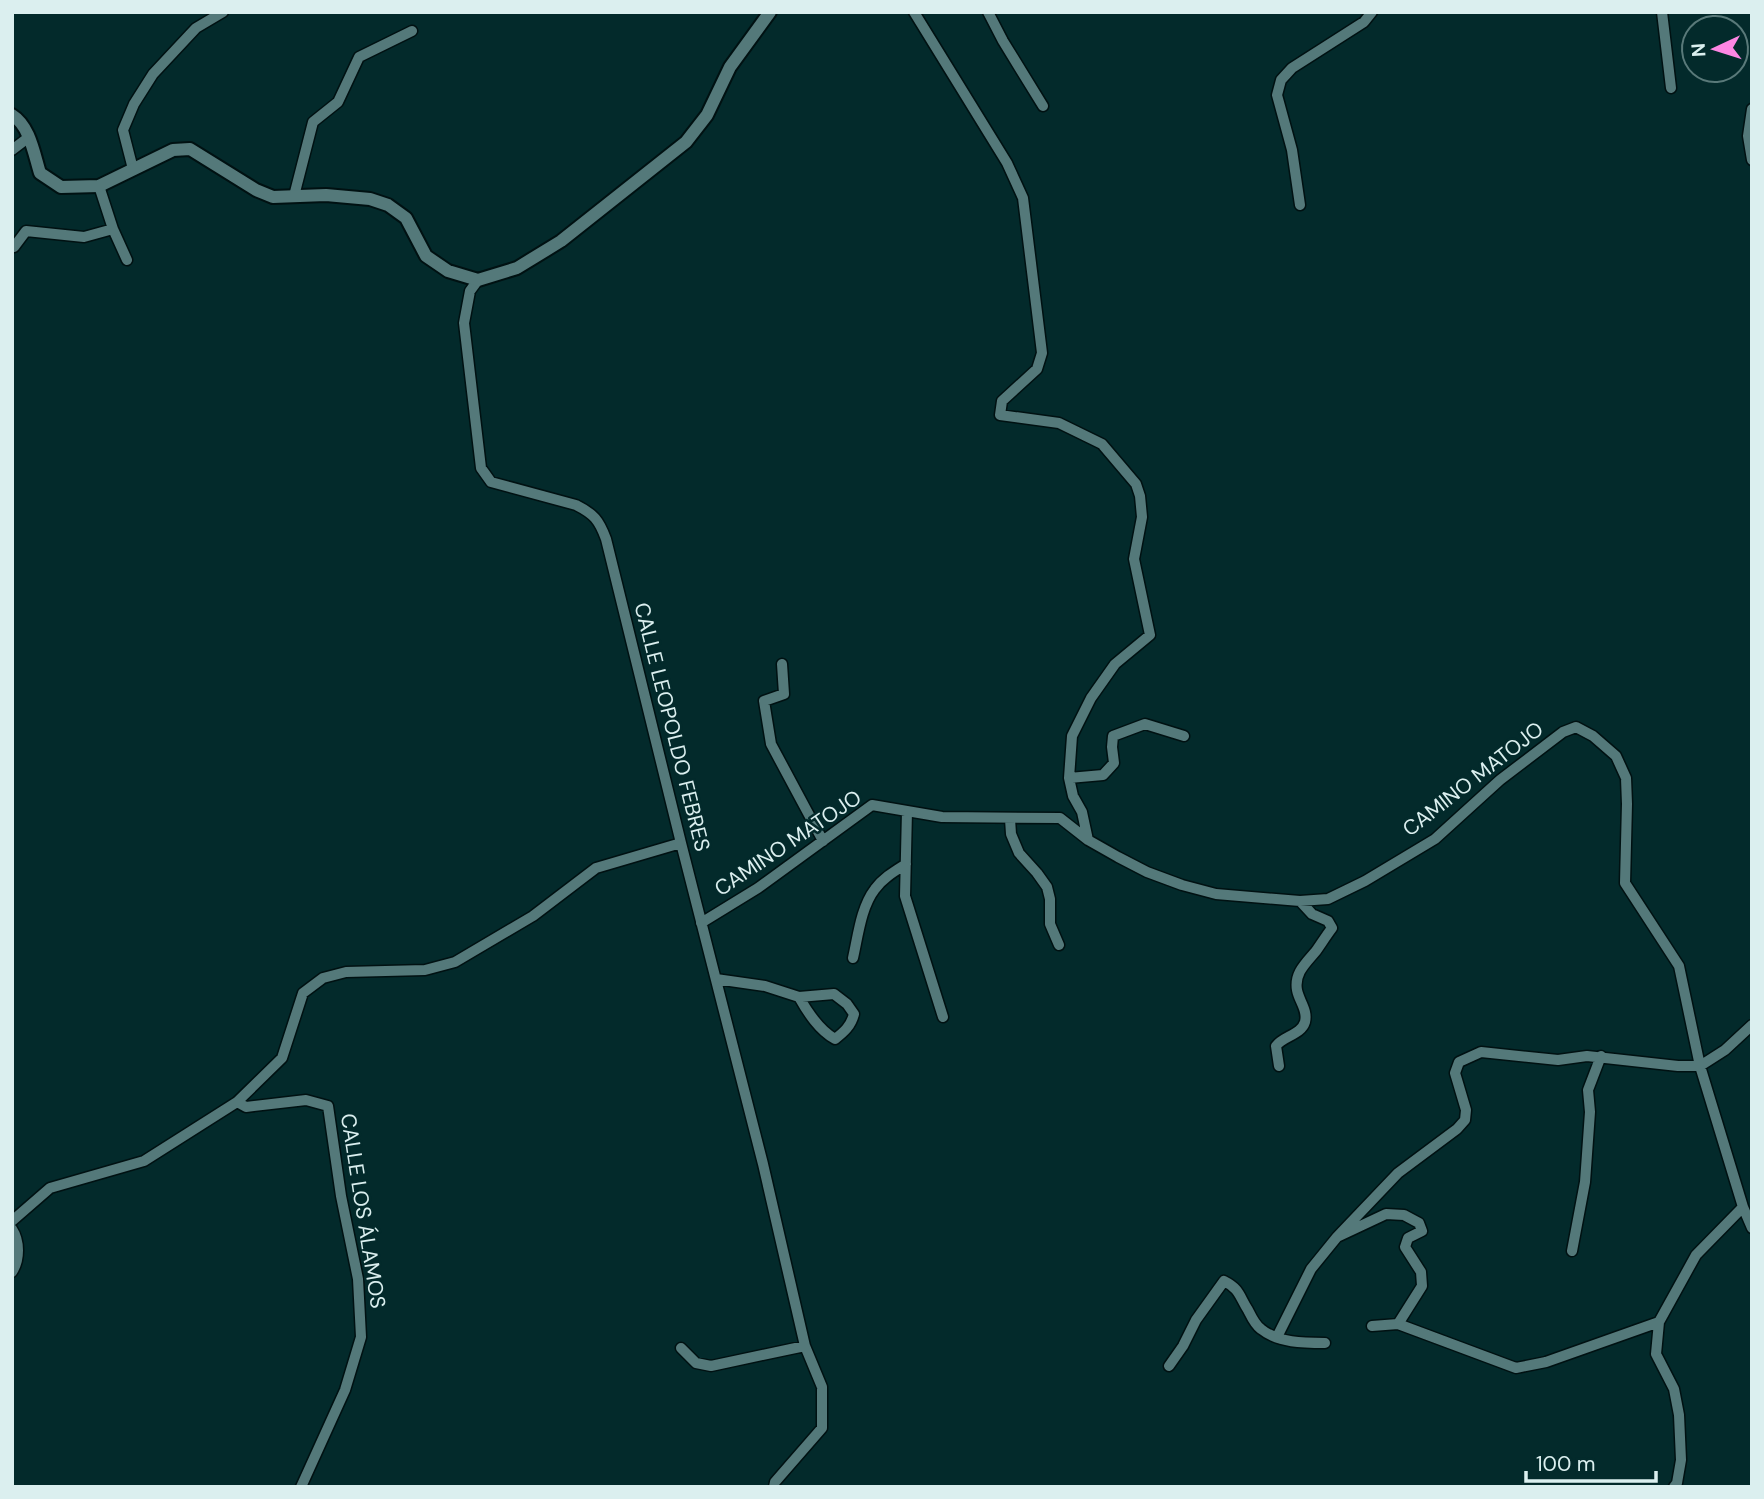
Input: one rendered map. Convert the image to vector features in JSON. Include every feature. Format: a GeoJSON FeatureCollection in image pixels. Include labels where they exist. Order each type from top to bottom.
{"type":"FeatureCollection","features":[{"type":"Feature","properties":{"kind":"street"},"geometry":{"type":"LineString","coordinates":[[133,169],[123,130],[134,104],[153,74],[196,28],[223,12]]}},
{"type":"Feature","properties":{"kind":"street"},"geometry":{"type":"LineString","coordinates":[[12,115],[19,119],[29,137],[40,173],[61,187],[99,186],[173,150],[190,149],[256,190],[273,197],[326,195],[370,199],[388,205],[405,218],[426,256],[448,271],[478,280],[517,268],[561,241],[686,142],[707,115],[730,66],[770,12]]}},
{"type":"Feature","properties":{"kind":"street"},"geometry":{"type":"LineString","coordinates":[[914,12],[1007,163],[1023,198],[1042,353],[1037,369],[1002,401],[1000,415],[1059,423],[1102,444],[1136,484],[1140,496],[1142,517],[1134,559],[1150,635],[1115,664],[1091,698],[1072,736],[1069,778],[1073,796],[1082,812],[1088,839]]}},
{"type":"Feature","properties":{"kind":"street"},"geometry":{"type":"LineString","coordinates":[[988,12],[1043,106]]}},
{"type":"Feature","properties":{"kind":"street"},"geometry":{"type":"LineString","coordinates":[[1300,205],[1292,150],[1277,95],[1282,80],[1292,68],[1364,22],[1372,12]]}},
{"type":"Feature","properties":{"kind":"street"},"geometry":{"type":"LineString","coordinates":[[1662,12],[1671,88]]}},
{"type":"Feature","properties":{"kind":"street"},"geometry":{"type":"LineString","coordinates":[[294,196],[313,122],[338,102],[359,57],[412,30]]}},
{"type":"Feature","properties":{"kind":"street"},"geometry":{"type":"LineString","coordinates":[[1752,109],[1748,136],[1752,160]]}},
{"type":"Feature","properties":{"kind":"street"},"geometry":{"type":"LineString","coordinates":[[12,150],[29,137]]}},
{"type":"Feature","properties":{"kind":"street"},"geometry":{"type":"LineString","coordinates":[[99,186],[113,229],[127,260]]}},
{"type":"Feature","properties":{"kind":"street"},"geometry":{"type":"LineString","coordinates":[[14,247],[26,231],[84,237],[113,229]]}},
{"type":"Feature","properties":{"kind":"street","name":"CALLE LEOPOLDO FEBRES"},"geometry":{"type":"LineString","coordinates":[[478,280],[470,291],[464,323],[481,468],[491,482],[587,510],[599,522],[606,539],[763,1164],[805,1346],[822,1387],[822,1428],[775,1482],[774,1487]]}},
{"type":"Feature","properties":{"kind":"street"},"geometry":{"type":"LineString","coordinates":[[782,663],[784,694],[764,701],[771,744],[823,841]]}},
{"type":"Feature","properties":{"kind":"street"},"geometry":{"type":"LineString","coordinates":[[1069,778],[1103,775],[1114,763],[1113,736],[1134,727],[1145,724],[1184,736]]}},
{"type":"Feature","properties":{"kind":"street","name":"CAMINO MATOJO"},"geometry":{"type":"LineString","coordinates":[[701,923],[758,888],[872,805],[942,817],[1060,818],[1118,857],[1182,886],[1216,894],[1300,901],[1328,899],[1365,881],[1435,839],[1500,780],[1563,732],[1576,727],[1593,736],[1616,756],[1626,778],[1625,883],[1679,966],[1700,1066],[1743,1207],[1752,1227]]}},
{"type":"Feature","properties":{"kind":"street"},"geometry":{"type":"LineString","coordinates":[[907,811],[905,896],[943,1017]]}},
{"type":"Feature","properties":{"kind":"street"},"geometry":{"type":"LineString","coordinates":[[1010,819],[1011,834],[1019,853],[1047,887],[1050,924],[1059,945]]}},
{"type":"Feature","properties":{"kind":"street"},"geometry":{"type":"LineString","coordinates":[[12,1221],[50,1188],[144,1161],[237,1101],[282,1058],[303,993],[323,978],[346,972],[425,970],[455,962],[533,916],[596,868],[681,843]]}},
{"type":"Feature","properties":{"kind":"street"},"geometry":{"type":"LineString","coordinates":[[853,958],[869,898],[876,887],[906,864]]}},
{"type":"Feature","properties":{"kind":"street"},"geometry":{"type":"LineString","coordinates":[[1279,1066],[1276,1046],[1280,1039],[1302,1028],[1306,1019],[1297,991],[1297,977],[1332,929],[1328,921],[1312,914],[1300,901]]}},
{"type":"Feature","properties":{"kind":"street"},"geometry":{"type":"LineString","coordinates":[[716,979],[765,986],[799,997],[834,994],[854,1014],[852,1022],[835,1039],[807,1012],[799,997]]}},
{"type":"Feature","properties":{"kind":"street"},"geometry":{"type":"LineString","coordinates":[[1277,1337],[1311,1269],[1337,1237],[1398,1173],[1465,1120],[1466,1110],[1455,1073],[1459,1062],[1481,1052],[1558,1060],[1601,1056],[1678,1066],[1700,1066],[1725,1050],[1752,1025]]}},
{"type":"Feature","properties":{"kind":"street"},"geometry":{"type":"LineString","coordinates":[[1572,1251],[1585,1182],[1590,1112],[1588,1090],[1601,1056]]}},
{"type":"Feature","properties":{"kind":"street","name":"CALLE LOS ÁLAMOS"},"geometry":{"type":"LineString","coordinates":[[237,1101],[246,1107],[306,1100],[328,1107],[341,1196],[358,1279],[361,1337],[345,1390],[300,1487]]}},
{"type":"Feature","properties":{"kind":"street"},"geometry":{"type":"LineString","coordinates":[[1674,1487],[1681,1460],[1679,1415],[1674,1389],[1656,1354],[1659,1322],[1696,1255],[1743,1207]]}},
{"type":"Feature","properties":{"kind":"street"},"geometry":{"type":"LineString","coordinates":[[1337,1237],[1387,1214],[1404,1215],[1419,1223],[1422,1231],[1408,1238],[1405,1248],[1421,1272],[1422,1286],[1398,1324]]}},
{"type":"Feature","properties":{"kind":"street"},"geometry":{"type":"LineString","coordinates":[[12,1229],[18,1238],[16,1266],[12,1272]]}},
{"type":"Feature","properties":{"kind":"street"},"geometry":{"type":"LineString","coordinates":[[1169,1366],[1196,1320],[1224,1281],[1235,1287],[1259,1328],[1277,1337],[1301,1343],[1325,1343]]}},
{"type":"Feature","properties":{"kind":"street"},"geometry":{"type":"LineString","coordinates":[[1372,1326],[1398,1324],[1516,1368],[1546,1362],[1659,1322]]}},
{"type":"Feature","properties":{"kind":"street"},"geometry":{"type":"LineString","coordinates":[[681,1348],[696,1363],[711,1366],[805,1346]]}}]}
